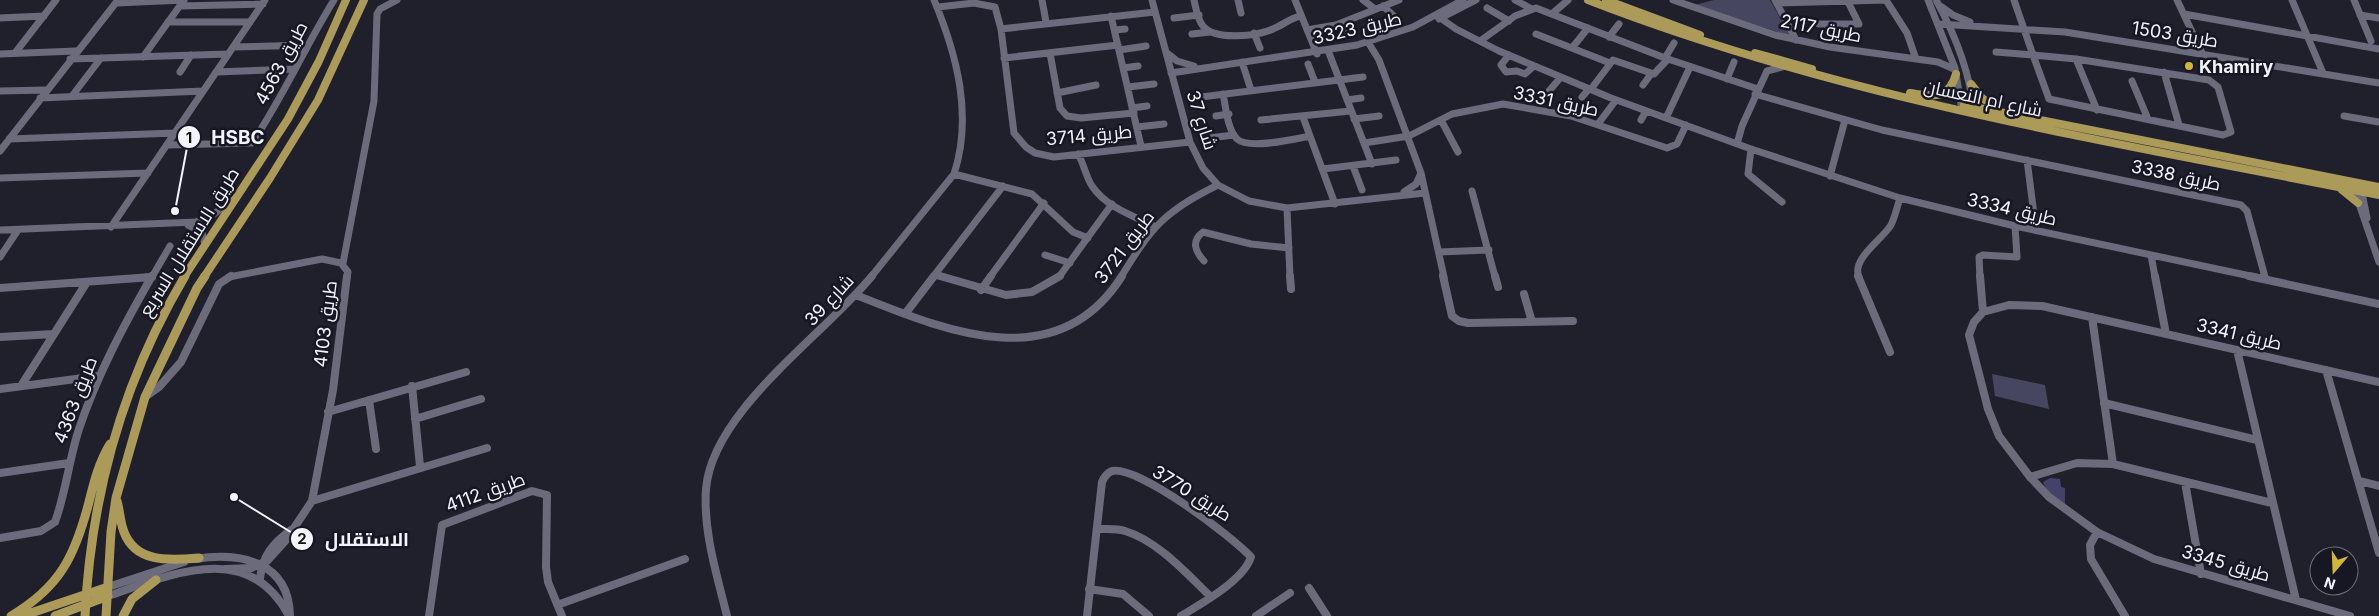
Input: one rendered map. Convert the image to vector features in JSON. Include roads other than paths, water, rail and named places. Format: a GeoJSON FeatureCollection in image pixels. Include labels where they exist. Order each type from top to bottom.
{"type":"FeatureCollection","features":[{"type":"Feature","properties":{"kind":"main road","name":"طريق الاستقلال السريع"},"geometry":{"type":"LineString","coordinates":[[85,606],[92,538],[113,439],[126,399],[158,325],[206,245],[291,113],[320,61],[346,0]]}},
{"type":"Feature","properties":{"kind":"main road","name":"طريق الاستقلال السريع"},"geometry":{"type":"LineString","coordinates":[[106,616],[111,532],[116,498],[146,397],[197,288],[270,178],[318,100],[364,0]]}},
{"type":"Feature","properties":{"kind":"main road","name":"شارع ام النعسان"},"geometry":{"type":"LineString","coordinates":[[1588,0],[1661,29],[1761,61],[1962,107]]}},
{"type":"Feature","properties":{"kind":"main road","name":"شارع ام النعسان"},"geometry":{"type":"LineString","coordinates":[[1600,0],[1609,1],[1766,56],[1974,110],[2322,184],[2358,187]]}},
{"type":"Feature","properties":{"kind":"main road"},"geometry":{"type":"LineString","coordinates":[[1906,93],[1942,95],[1951,90],[1955,71]]}},
{"type":"Feature","properties":{"kind":"main road"},"geometry":{"type":"LineString","coordinates":[[1971,84],[1990,105],[2021,116]]}},
{"type":"Feature","properties":{"kind":"main road","name":"شارع ام النعسان"},"geometry":{"type":"LineString","coordinates":[[1974,110],[2021,116],[2358,187],[2379,195]]}},
{"type":"Feature","properties":{"kind":"main road"},"geometry":{"type":"LineString","coordinates":[[2322,184],[2348,193],[2358,203]]}},
{"type":"Feature","properties":{"kind":"main road"},"geometry":{"type":"LineString","coordinates":[[2358,187],[2379,189]]}},
{"type":"Feature","properties":{"kind":"main road"},"geometry":{"type":"LineString","coordinates":[[11,616],[48,591],[69,565],[78,541],[103,454],[113,439]]}},
{"type":"Feature","properties":{"kind":"main road"},"geometry":{"type":"LineString","coordinates":[[116,498],[126,537],[134,549],[141,554],[159,560],[199,558]]}},
{"type":"Feature","properties":{"kind":"main road"},"geometry":{"type":"LineString","coordinates":[[123,616],[132,599],[156,580]]}},
{"type":"Feature","properties":{"kind":"main road"},"geometry":{"type":"LineString","coordinates":[[54,616],[85,606],[108,591]]}},
{"type":"Feature","properties":{"kind":"main road"},"geometry":{"type":"LineString","coordinates":[[22,616],[85,606]]}},
{"type":"Feature","properties":{"kind":"street"},"geometry":{"type":"LineString","coordinates":[[16,53],[56,0]]}},
{"type":"Feature","properties":{"kind":"street","name":"طريق 4563"},"geometry":{"type":"LineString","coordinates":[[167,145],[252,143],[272,113],[308,44],[334,0]]}},
{"type":"Feature","properties":{"kind":"street"},"geometry":{"type":"LineString","coordinates":[[343,263],[374,101],[377,14],[380,9],[396,0]]}},
{"type":"Feature","properties":{"kind":"street","name":"طريق 3714"},"geometry":{"type":"LineString","coordinates":[[936,4],[973,0],[987,2],[995,7],[1001,29],[1014,133],[1022,146],[1035,154],[1054,157],[1190,142]]}},
{"type":"Feature","properties":{"kind":"street"},"geometry":{"type":"LineString","coordinates":[[1042,0],[1046,22]]}},
{"type":"Feature","properties":{"kind":"street","name":"شارع 37"},"geometry":{"type":"LineString","coordinates":[[1152,0],[1190,142],[1203,168],[1218,185],[1249,201],[1287,208],[1335,204],[1425,190]]}},
{"type":"Feature","properties":{"kind":"street"},"geometry":{"type":"LineString","coordinates":[[1194,0],[1203,26],[1210,32]]}},
{"type":"Feature","properties":{"kind":"street"},"geometry":{"type":"LineString","coordinates":[[1238,0],[1241,13]]}},
{"type":"Feature","properties":{"kind":"street"},"geometry":{"type":"LineString","coordinates":[[1295,0],[1315,53]]}},
{"type":"Feature","properties":{"kind":"street"},"geometry":{"type":"LineString","coordinates":[[1364,0],[1375,10]]}},
{"type":"Feature","properties":{"kind":"street"},"geometry":{"type":"LineString","coordinates":[[1308,32],[1336,25],[1399,0]]}},
{"type":"Feature","properties":{"kind":"street","name":"طريق 3323"},"geometry":{"type":"LineString","coordinates":[[1315,53],[1329,53],[1367,44],[1433,22],[1463,0]]}},
{"type":"Feature","properties":{"kind":"street","name":"طريق 3323"},"geometry":{"type":"LineString","coordinates":[[1171,71],[1315,53],[1367,44],[1456,11],[1476,0]]}},
{"type":"Feature","properties":{"kind":"street","name":"طريق 3338"},"geometry":{"type":"LineString","coordinates":[[1515,0],[1530,8],[1542,9],[1553,13],[1666,59],[1845,120],[2242,205],[2247,210],[2265,279]]}},
{"type":"Feature","properties":{"kind":"street"},"geometry":{"type":"LineString","coordinates":[[1553,13],[1568,0]]}},
{"type":"Feature","properties":{"kind":"street"},"geometry":{"type":"LineString","coordinates":[[1622,7],[1629,0]]}},
{"type":"Feature","properties":{"kind":"street","name":"طريق 2117"},"geometry":{"type":"LineString","coordinates":[[1673,0],[1775,35],[1796,40],[1938,62],[1955,71]]}},
{"type":"Feature","properties":{"kind":"street"},"geometry":{"type":"LineString","coordinates":[[1687,5],[1697,0]]}},
{"type":"Feature","properties":{"kind":"street"},"geometry":{"type":"LineString","coordinates":[[1796,40],[1776,2],[1886,0],[1907,33],[1916,59]]}},
{"type":"Feature","properties":{"kind":"street"},"geometry":{"type":"LineString","coordinates":[[1928,0],[1951,57],[1962,107]]}},
{"type":"Feature","properties":{"kind":"street"},"geometry":{"type":"LineString","coordinates":[[1996,52],[2032,54],[2076,59],[2201,78],[2215,83],[2231,132],[2223,135],[2047,98],[2032,54],[2024,28],[2014,0]]}},
{"type":"Feature","properties":{"kind":"street"},"geometry":{"type":"LineString","coordinates":[[2177,0],[2202,53]]}},
{"type":"Feature","properties":{"kind":"street"},"geometry":{"type":"LineString","coordinates":[[2292,0],[2309,36],[2323,73]]}},
{"type":"Feature","properties":{"kind":"street"},"geometry":{"type":"LineString","coordinates":[[2354,0],[2371,41]]}},
{"type":"Feature","properties":{"kind":"street"},"geometry":{"type":"LineString","coordinates":[[0,151],[76,51],[117,2],[264,2]]}},
{"type":"Feature","properties":{"kind":"street"},"geometry":{"type":"LineString","coordinates":[[143,57],[183,2]]}},
{"type":"Feature","properties":{"kind":"street"},"geometry":{"type":"LineString","coordinates":[[111,227],[264,2]]}},
{"type":"Feature","properties":{"kind":"street"},"geometry":{"type":"LineString","coordinates":[[1818,24],[1859,24],[1848,2]]}},
{"type":"Feature","properties":{"kind":"street"},"geometry":{"type":"LineString","coordinates":[[1937,2],[1955,16],[1970,22]]}},
{"type":"Feature","properties":{"kind":"street"},"geometry":{"type":"LineString","coordinates":[[1937,2],[1959,43],[1971,84],[1974,110]]}},
{"type":"Feature","properties":{"kind":"street","name":"شارع 39"},"geometry":{"type":"LineString","coordinates":[[727,616],[706,504],[709,469],[720,444],[738,416],[856,295],[954,174],[960,160],[963,139],[958,79],[951,41],[936,4]]}},
{"type":"Feature","properties":{"kind":"street"},"geometry":{"type":"LineString","coordinates":[[1383,6],[1396,18]]}},
{"type":"Feature","properties":{"kind":"street"},"geometry":{"type":"LineString","coordinates":[[1487,8],[1509,21]]}},
{"type":"Feature","properties":{"kind":"street"},"geometry":{"type":"LineString","coordinates":[[1480,41],[1530,8]]}},
{"type":"Feature","properties":{"kind":"street"},"geometry":{"type":"LineString","coordinates":[[1433,22],[1451,23],[1456,11]]}},
{"type":"Feature","properties":{"kind":"street"},"geometry":{"type":"LineString","coordinates":[[1001,29],[1046,22],[1155,12]]}},
{"type":"Feature","properties":{"kind":"street"},"geometry":{"type":"LineString","coordinates":[[2184,14],[2379,49]]}},
{"type":"Feature","properties":{"kind":"street"},"geometry":{"type":"LineString","coordinates":[[1174,18],[1199,15]]}},
{"type":"Feature","properties":{"kind":"street"},"geometry":{"type":"LineString","coordinates":[[1361,15],[1368,21]]}},
{"type":"Feature","properties":{"kind":"street"},"geometry":{"type":"LineString","coordinates":[[2360,15],[2379,18]]}},
{"type":"Feature","properties":{"kind":"street"},"geometry":{"type":"LineString","coordinates":[[0,18],[44,16]]}},
{"type":"Feature","properties":{"kind":"street"},"geometry":{"type":"LineString","coordinates":[[1112,16],[1141,146]]}},
{"type":"Feature","properties":{"kind":"street"},"geometry":{"type":"LineString","coordinates":[[1192,34],[1210,32],[1226,36],[1254,33],[1272,30],[1287,19],[1302,16]]}},
{"type":"Feature","properties":{"kind":"street","name":"طريق 3334"},"geometry":{"type":"LineString","coordinates":[[1440,16],[1462,31],[1509,55],[1616,100],[1751,149],[1900,198],[2015,226],[2379,304]]}},
{"type":"Feature","properties":{"kind":"street"},"geometry":{"type":"LineString","coordinates":[[1581,25],[1587,18]]}},
{"type":"Feature","properties":{"kind":"street"},"geometry":{"type":"LineString","coordinates":[[168,22],[250,22]]}},
{"type":"Feature","properties":{"kind":"street","name":"طريق 1503"},"geometry":{"type":"LineString","coordinates":[[1938,22],[1970,22],[1995,26]]}},
{"type":"Feature","properties":{"kind":"street","name":"طريق 1503"},"geometry":{"type":"LineString","coordinates":[[1949,22],[1964,26],[2024,28],[2202,53],[2379,83]]}},
{"type":"Feature","properties":{"kind":"street"},"geometry":{"type":"LineString","coordinates":[[1609,36],[1619,24]]}},
{"type":"Feature","properties":{"kind":"street"},"geometry":{"type":"LineString","coordinates":[[1336,25],[1345,34]]}},
{"type":"Feature","properties":{"kind":"street"},"geometry":{"type":"LineString","coordinates":[[1959,43],[1959,33],[1964,26]]}},
{"type":"Feature","properties":{"kind":"street"},"geometry":{"type":"LineString","coordinates":[[1572,48],[1588,28]]}},
{"type":"Feature","properties":{"kind":"street"},"geometry":{"type":"LineString","coordinates":[[1115,30],[1125,29]]}},
{"type":"Feature","properties":{"kind":"street"},"geometry":{"type":"LineString","coordinates":[[1254,33],[1260,48]]}},
{"type":"Feature","properties":{"kind":"street"},"geometry":{"type":"LineString","coordinates":[[1536,34],[1610,63]]}},
{"type":"Feature","properties":{"kind":"street"},"geometry":{"type":"LineString","coordinates":[[1226,36],[1229,43]]}},
{"type":"Feature","properties":{"kind":"street"},"geometry":{"type":"LineString","coordinates":[[1636,47],[1642,41]]}},
{"type":"Feature","properties":{"kind":"street"},"geometry":{"type":"LineString","coordinates":[[1643,85],[1651,74],[1656,73],[1674,43]]}},
{"type":"Feature","properties":{"kind":"street"},"geometry":{"type":"LineString","coordinates":[[233,47],[308,44]]}},
{"type":"Feature","properties":{"kind":"street"},"geometry":{"type":"LineString","coordinates":[[1367,44],[1380,67],[1409,136],[1421,173],[1439,252],[1449,309],[1455,319],[1464,323],[1574,321]]}},
{"type":"Feature","properties":{"kind":"street"},"geometry":{"type":"LineString","coordinates":[[1004,58],[1146,46]]}},
{"type":"Feature","properties":{"kind":"street"},"geometry":{"type":"LineString","coordinates":[[0,54],[76,51]]}},
{"type":"Feature","properties":{"kind":"street"},"geometry":{"type":"LineString","coordinates":[[1050,53],[1060,108],[1067,116],[1081,118],[1148,106]]}},
{"type":"Feature","properties":{"kind":"street"},"geometry":{"type":"LineString","coordinates":[[1166,53],[1177,61],[1194,68]]}},
{"type":"Feature","properties":{"kind":"street"},"geometry":{"type":"LineString","coordinates":[[1329,53],[1372,164]]}},
{"type":"Feature","properties":{"kind":"street"},"geometry":{"type":"LineString","coordinates":[[70,59],[228,54]]}},
{"type":"Feature","properties":{"kind":"street"},"geometry":{"type":"LineString","coordinates":[[180,72],[191,55]]}},
{"type":"Feature","properties":{"kind":"street"},"geometry":{"type":"LineString","coordinates":[[1509,55],[1501,64],[1506,72],[1516,71],[1525,74],[1534,66]]}},
{"type":"Feature","properties":{"kind":"street","name":"طريق 2117"},"geometry":{"type":"LineString","coordinates":[[1938,62],[1951,57]]}},
{"type":"Feature","properties":{"kind":"street"},"geometry":{"type":"LineString","coordinates":[[72,96],[100,58]]}},
{"type":"Feature","properties":{"kind":"street"},"geometry":{"type":"LineString","coordinates":[[2076,59],[2097,110]]}},
{"type":"Feature","properties":{"kind":"street"},"geometry":{"type":"LineString","coordinates":[[1582,97],[1610,63],[1615,60],[1651,74]]}},
{"type":"Feature","properties":{"kind":"street"},"geometry":{"type":"LineString","coordinates":[[1761,61],[1766,71]]}},
{"type":"Feature","properties":{"kind":"street"},"geometry":{"type":"LineString","coordinates":[[1242,62],[1251,90]]}},
{"type":"Feature","properties":{"kind":"street"},"geometry":{"type":"LineString","coordinates":[[1666,118],[1694,68],[1701,62]]}},
{"type":"Feature","properties":{"kind":"street"},"geometry":{"type":"LineString","coordinates":[[1726,79],[1734,62]]}},
{"type":"Feature","properties":{"kind":"street"},"geometry":{"type":"LineString","coordinates":[[1308,64],[1315,82]]}},
{"type":"Feature","properties":{"kind":"street"},"geometry":{"type":"LineString","coordinates":[[1123,68],[1138,66]]}},
{"type":"Feature","properties":{"kind":"street"},"geometry":{"type":"LineString","coordinates":[[1737,144],[1756,91],[1766,71],[1782,67]]}},
{"type":"Feature","properties":{"kind":"street","name":"طريق 3323"},"geometry":{"type":"LineString","coordinates":[[1176,87],[1182,77],[1194,68]]}},
{"type":"Feature","properties":{"kind":"street"},"geometry":{"type":"LineString","coordinates":[[216,72],[295,69]]}},
{"type":"Feature","properties":{"kind":"street"},"geometry":{"type":"LineString","coordinates":[[2164,72],[2179,126]]}},
{"type":"Feature","properties":{"kind":"street"},"geometry":{"type":"LineString","coordinates":[[1201,97],[1363,77]]}},
{"type":"Feature","properties":{"kind":"street"},"geometry":{"type":"LineString","coordinates":[[1549,91],[1561,77]]}},
{"type":"Feature","properties":{"kind":"street"},"geometry":{"type":"LineString","coordinates":[[2132,81],[2148,119]]}},
{"type":"Feature","properties":{"kind":"street"},"geometry":{"type":"LineString","coordinates":[[1128,87],[1154,84]]}},
{"type":"Feature","properties":{"kind":"street"},"geometry":{"type":"LineString","coordinates":[[1057,93],[1096,85]]}},
{"type":"Feature","properties":{"kind":"street"},"geometry":{"type":"LineString","coordinates":[[0,91],[46,90]]}},
{"type":"Feature","properties":{"kind":"street"},"geometry":{"type":"LineString","coordinates":[[40,98],[203,91]]}},
{"type":"Feature","properties":{"kind":"street"},"geometry":{"type":"LineString","coordinates":[[1223,94],[1234,135],[1240,142],[1247,144],[1310,136]]}},
{"type":"Feature","properties":{"kind":"street"},"geometry":{"type":"LineString","coordinates":[[1347,100],[1361,98]]}},
{"type":"Feature","properties":{"kind":"street"},"geometry":{"type":"LineString","coordinates":[[1598,124],[1616,100]]}},
{"type":"Feature","properties":{"kind":"street","name":"طريق 3331"},"geometry":{"type":"LineString","coordinates":[[1364,143],[1409,136],[1441,120],[1478,107],[1503,104],[1571,116],[1667,148],[1677,144],[1686,125]]}},
{"type":"Feature","properties":{"kind":"street"},"geometry":{"type":"LineString","coordinates":[[1261,120],[1351,111]]}},
{"type":"Feature","properties":{"kind":"street"},"geometry":{"type":"LineString","coordinates":[[1641,120],[1646,111]]}},
{"type":"Feature","properties":{"kind":"street"},"geometry":{"type":"LineString","coordinates":[[1216,116],[1229,114]]}},
{"type":"Feature","properties":{"kind":"street"},"geometry":{"type":"LineString","coordinates":[[1354,119],[1379,116]]}},
{"type":"Feature","properties":{"kind":"street"},"geometry":{"type":"LineString","coordinates":[[2344,116],[2379,122]]}},
{"type":"Feature","properties":{"kind":"street"},"geometry":{"type":"LineString","coordinates":[[1303,117],[1324,169],[1335,204]]}},
{"type":"Feature","properties":{"kind":"street"},"geometry":{"type":"LineString","coordinates":[[1441,120],[1458,152]]}},
{"type":"Feature","properties":{"kind":"street"},"geometry":{"type":"LineString","coordinates":[[1830,176],[1845,120]]}},
{"type":"Feature","properties":{"kind":"street"},"geometry":{"type":"LineString","coordinates":[[1137,127],[1164,124]]}},
{"type":"Feature","properties":{"kind":"street"},"geometry":{"type":"LineString","coordinates":[[9,139],[175,133]]}},
{"type":"Feature","properties":{"kind":"street"},"geometry":{"type":"LineString","coordinates":[[1209,138],[1234,135]]}},
{"type":"Feature","properties":{"kind":"street"},"geometry":{"type":"LineString","coordinates":[[1751,149],[1748,174],[1782,202]]}},
{"type":"Feature","properties":{"kind":"street"},"geometry":{"type":"LineString","coordinates":[[1078,154],[1094,188],[1112,204],[1154,226]]}},
{"type":"Feature","properties":{"kind":"street"},"geometry":{"type":"LineString","coordinates":[[1324,169],[1396,160]]}},
{"type":"Feature","properties":{"kind":"street"},"geometry":{"type":"LineString","coordinates":[[2027,160],[2036,230]]}},
{"type":"Feature","properties":{"kind":"street"},"geometry":{"type":"LineString","coordinates":[[1353,166],[1362,190]]}},
{"type":"Feature","properties":{"kind":"street"},"geometry":{"type":"LineString","coordinates":[[0,178],[148,173]]}},
{"type":"Feature","properties":{"kind":"street"},"geometry":{"type":"LineString","coordinates":[[1404,192],[1416,184],[1421,173]]}},
{"type":"Feature","properties":{"kind":"street"},"geometry":{"type":"LineString","coordinates":[[954,174],[1032,194],[1044,203],[1073,232],[1088,238]]}},
{"type":"Feature","properties":{"kind":"street","name":"طريق 3721"},"geometry":{"type":"LineString","coordinates":[[856,295],[945,329],[984,339],[1020,340],[1057,331],[1082,318],[1110,293],[1154,226],[1188,199],[1218,185]]}},
{"type":"Feature","properties":{"kind":"street"},"geometry":{"type":"LineString","coordinates":[[905,314],[1003,186]]}},
{"type":"Feature","properties":{"kind":"street"},"geometry":{"type":"LineString","coordinates":[[2358,187],[2358,203],[2370,232]]}},
{"type":"Feature","properties":{"kind":"street"},"geometry":{"type":"LineString","coordinates":[[2358,187],[2379,262]]}},
{"type":"Feature","properties":{"kind":"street","name":"شارع 37"},"geometry":{"type":"LineString","coordinates":[[1394,196],[1404,192],[1425,190]]}},
{"type":"Feature","properties":{"kind":"street"},"geometry":{"type":"LineString","coordinates":[[1472,191],[1498,287]]}},
{"type":"Feature","properties":{"kind":"street"},"geometry":{"type":"LineString","coordinates":[[0,230],[181,224],[208,218],[236,198]]}},
{"type":"Feature","properties":{"kind":"street"},"geometry":{"type":"LineString","coordinates":[[1890,352],[1857,273],[1861,259],[1881,239],[1891,224],[1900,198]]}},
{"type":"Feature","properties":{"kind":"street"},"geometry":{"type":"LineString","coordinates":[[981,290],[1044,203]]}},
{"type":"Feature","properties":{"kind":"street"},"geometry":{"type":"LineString","coordinates":[[936,274],[981,290],[1006,295],[1032,292],[1058,279],[1112,204]]}},
{"type":"Feature","properties":{"kind":"street"},"geometry":{"type":"LineString","coordinates":[[1287,208],[1291,289]]}},
{"type":"Feature","properties":{"kind":"street"},"geometry":{"type":"LineString","coordinates":[[181,224],[199,229],[204,236],[206,245]]}},
{"type":"Feature","properties":{"kind":"street"},"geometry":{"type":"LineString","coordinates":[[1983,312],[1979,257],[1986,254],[2017,257],[2015,226]]}},
{"type":"Feature","properties":{"kind":"street"},"geometry":{"type":"LineString","coordinates":[[0,257],[18,230]]}},
{"type":"Feature","properties":{"kind":"street"},"geometry":{"type":"LineString","coordinates":[[1204,261],[1196,253],[1195,247],[1198,237],[1203,232],[1214,233],[1252,244],[1289,248]]}},
{"type":"Feature","properties":{"kind":"street","name":"طريق 4363"},"geometry":{"type":"LineString","coordinates":[[0,538],[41,531],[52,525],[56,518],[79,429],[98,376],[170,246]]}},
{"type":"Feature","properties":{"kind":"street"},"geometry":{"type":"LineString","coordinates":[[1439,252],[1489,250]]}},
{"type":"Feature","properties":{"kind":"street"},"geometry":{"type":"LineString","coordinates":[[2151,254],[2166,334]]}},
{"type":"Feature","properties":{"kind":"street"},"geometry":{"type":"LineString","coordinates":[[1044,255],[1070,263]]}},
{"type":"Feature","properties":{"kind":"street","name":"طريق 4103"},"geometry":{"type":"LineString","coordinates":[[146,397],[173,375],[184,357],[219,284],[226,279],[233,275],[322,259],[343,263],[348,272],[333,390],[312,501],[286,540],[267,561],[260,565]]}},
{"type":"Feature","properties":{"kind":"street"},"geometry":{"type":"LineString","coordinates":[[0,288],[152,278]]}},
{"type":"Feature","properties":{"kind":"street"},"geometry":{"type":"LineString","coordinates":[[21,386],[87,282]]}},
{"type":"Feature","properties":{"kind":"street"},"geometry":{"type":"LineString","coordinates":[[1524,294],[1532,322]]}},
{"type":"Feature","properties":{"kind":"street","name":"طريق 3341"},"geometry":{"type":"LineString","coordinates":[[1983,312],[2009,305],[2042,306],[2379,382]]}},
{"type":"Feature","properties":{"kind":"street","name":"طريق 3345"},"geometry":{"type":"LineString","coordinates":[[1983,312],[1974,322],[1969,335],[1988,408],[1998,436],[2030,477],[2050,496],[2097,532],[2154,559],[2350,616]]}},
{"type":"Feature","properties":{"kind":"street"},"geometry":{"type":"LineString","coordinates":[[2092,317],[2113,464]]}},
{"type":"Feature","properties":{"kind":"street"},"geometry":{"type":"LineString","coordinates":[[0,337],[54,334]]}},
{"type":"Feature","properties":{"kind":"street"},"geometry":{"type":"LineString","coordinates":[[2237,350],[2296,600]]}},
{"type":"Feature","properties":{"kind":"street"},"geometry":{"type":"LineString","coordinates":[[2326,370],[2360,481],[2379,552]]}},
{"type":"Feature","properties":{"kind":"street"},"geometry":{"type":"LineString","coordinates":[[328,412],[412,386],[466,372]]}},
{"type":"Feature","properties":{"kind":"street"},"geometry":{"type":"LineString","coordinates":[[0,389],[98,376]]}},
{"type":"Feature","properties":{"kind":"street"},"geometry":{"type":"LineString","coordinates":[[412,386],[420,466]]}},
{"type":"Feature","properties":{"kind":"street"},"geometry":{"type":"LineString","coordinates":[[415,418],[481,399]]}},
{"type":"Feature","properties":{"kind":"street"},"geometry":{"type":"LineString","coordinates":[[369,400],[376,449]]}},
{"type":"Feature","properties":{"kind":"street"},"geometry":{"type":"LineString","coordinates":[[2104,403],[2257,440]]}},
{"type":"Feature","properties":{"kind":"street"},"geometry":{"type":"LineString","coordinates":[[312,501],[420,466],[487,448]]}},
{"type":"Feature","properties":{"kind":"street"},"geometry":{"type":"LineString","coordinates":[[0,473],[69,463]]}},
{"type":"Feature","properties":{"kind":"street"},"geometry":{"type":"LineString","coordinates":[[2030,477],[2077,463],[2113,464],[2272,502]]}},
{"type":"Feature","properties":{"kind":"street","name":"طريق 3770"},"geometry":{"type":"LineString","coordinates":[[1087,616],[1102,482],[1108,473],[1115,471],[1125,472],[1174,498],[1224,532],[1251,557],[1248,566],[1211,597],[1181,616]]}},
{"type":"Feature","properties":{"kind":"street"},"geometry":{"type":"LineString","coordinates":[[2360,481],[2379,486]]}},
{"type":"Feature","properties":{"kind":"street"},"geometry":{"type":"LineString","coordinates":[[2185,482],[2201,574]]}},
{"type":"Feature","properties":{"kind":"street","name":"طريق 4112"},"geometry":{"type":"LineString","coordinates":[[429,616],[441,526],[532,491],[547,495],[546,571],[550,586],[560,604]]}},
{"type":"Feature","properties":{"kind":"street"},"geometry":{"type":"LineString","coordinates":[[1098,529],[1120,530],[1134,536],[1167,558],[1211,597]]}},
{"type":"Feature","properties":{"kind":"street"},"geometry":{"type":"LineString","coordinates":[[2097,532],[2090,545],[2091,559],[2125,616]]}},
{"type":"Feature","properties":{"kind":"street"},"geometry":{"type":"LineString","coordinates":[[108,591],[169,566],[199,558],[233,558],[260,565],[274,572],[285,585],[290,616]]}},
{"type":"Feature","properties":{"kind":"street"},"geometry":{"type":"LineString","coordinates":[[562,616],[560,604],[685,559]]}},
{"type":"Feature","properties":{"kind":"street"},"geometry":{"type":"LineString","coordinates":[[108,591],[193,571],[251,568],[260,565]]}},
{"type":"Feature","properties":{"kind":"street"},"geometry":{"type":"LineString","coordinates":[[260,565],[260,579]]}},
{"type":"Feature","properties":{"kind":"street"},"geometry":{"type":"LineString","coordinates":[[226,570],[246,573],[260,579],[278,596],[290,616]]}},
{"type":"Feature","properties":{"kind":"street"},"geometry":{"type":"LineString","coordinates":[[1309,588],[1326,616]]}},
{"type":"Feature","properties":{"kind":"street"},"geometry":{"type":"LineString","coordinates":[[1089,590],[1123,594],[1149,616]]}},
{"type":"Feature","properties":{"kind":"street"},"geometry":{"type":"LineString","coordinates":[[1256,616],[1290,593]]}},
{"type":"Feature","properties":{"kind":"place","name":"Khamiry"},"geometry":{"type":"Point","coordinates":[2189,66]}},
{"type":"Feature","properties":{"kind":"place","name":"HSBC"},"geometry":{"type":"Point","coordinates":[175,211]}},
{"type":"Feature","properties":{"kind":"place","name":"الاستقلال"},"geometry":{"type":"Point","coordinates":[234,497]}}]}
